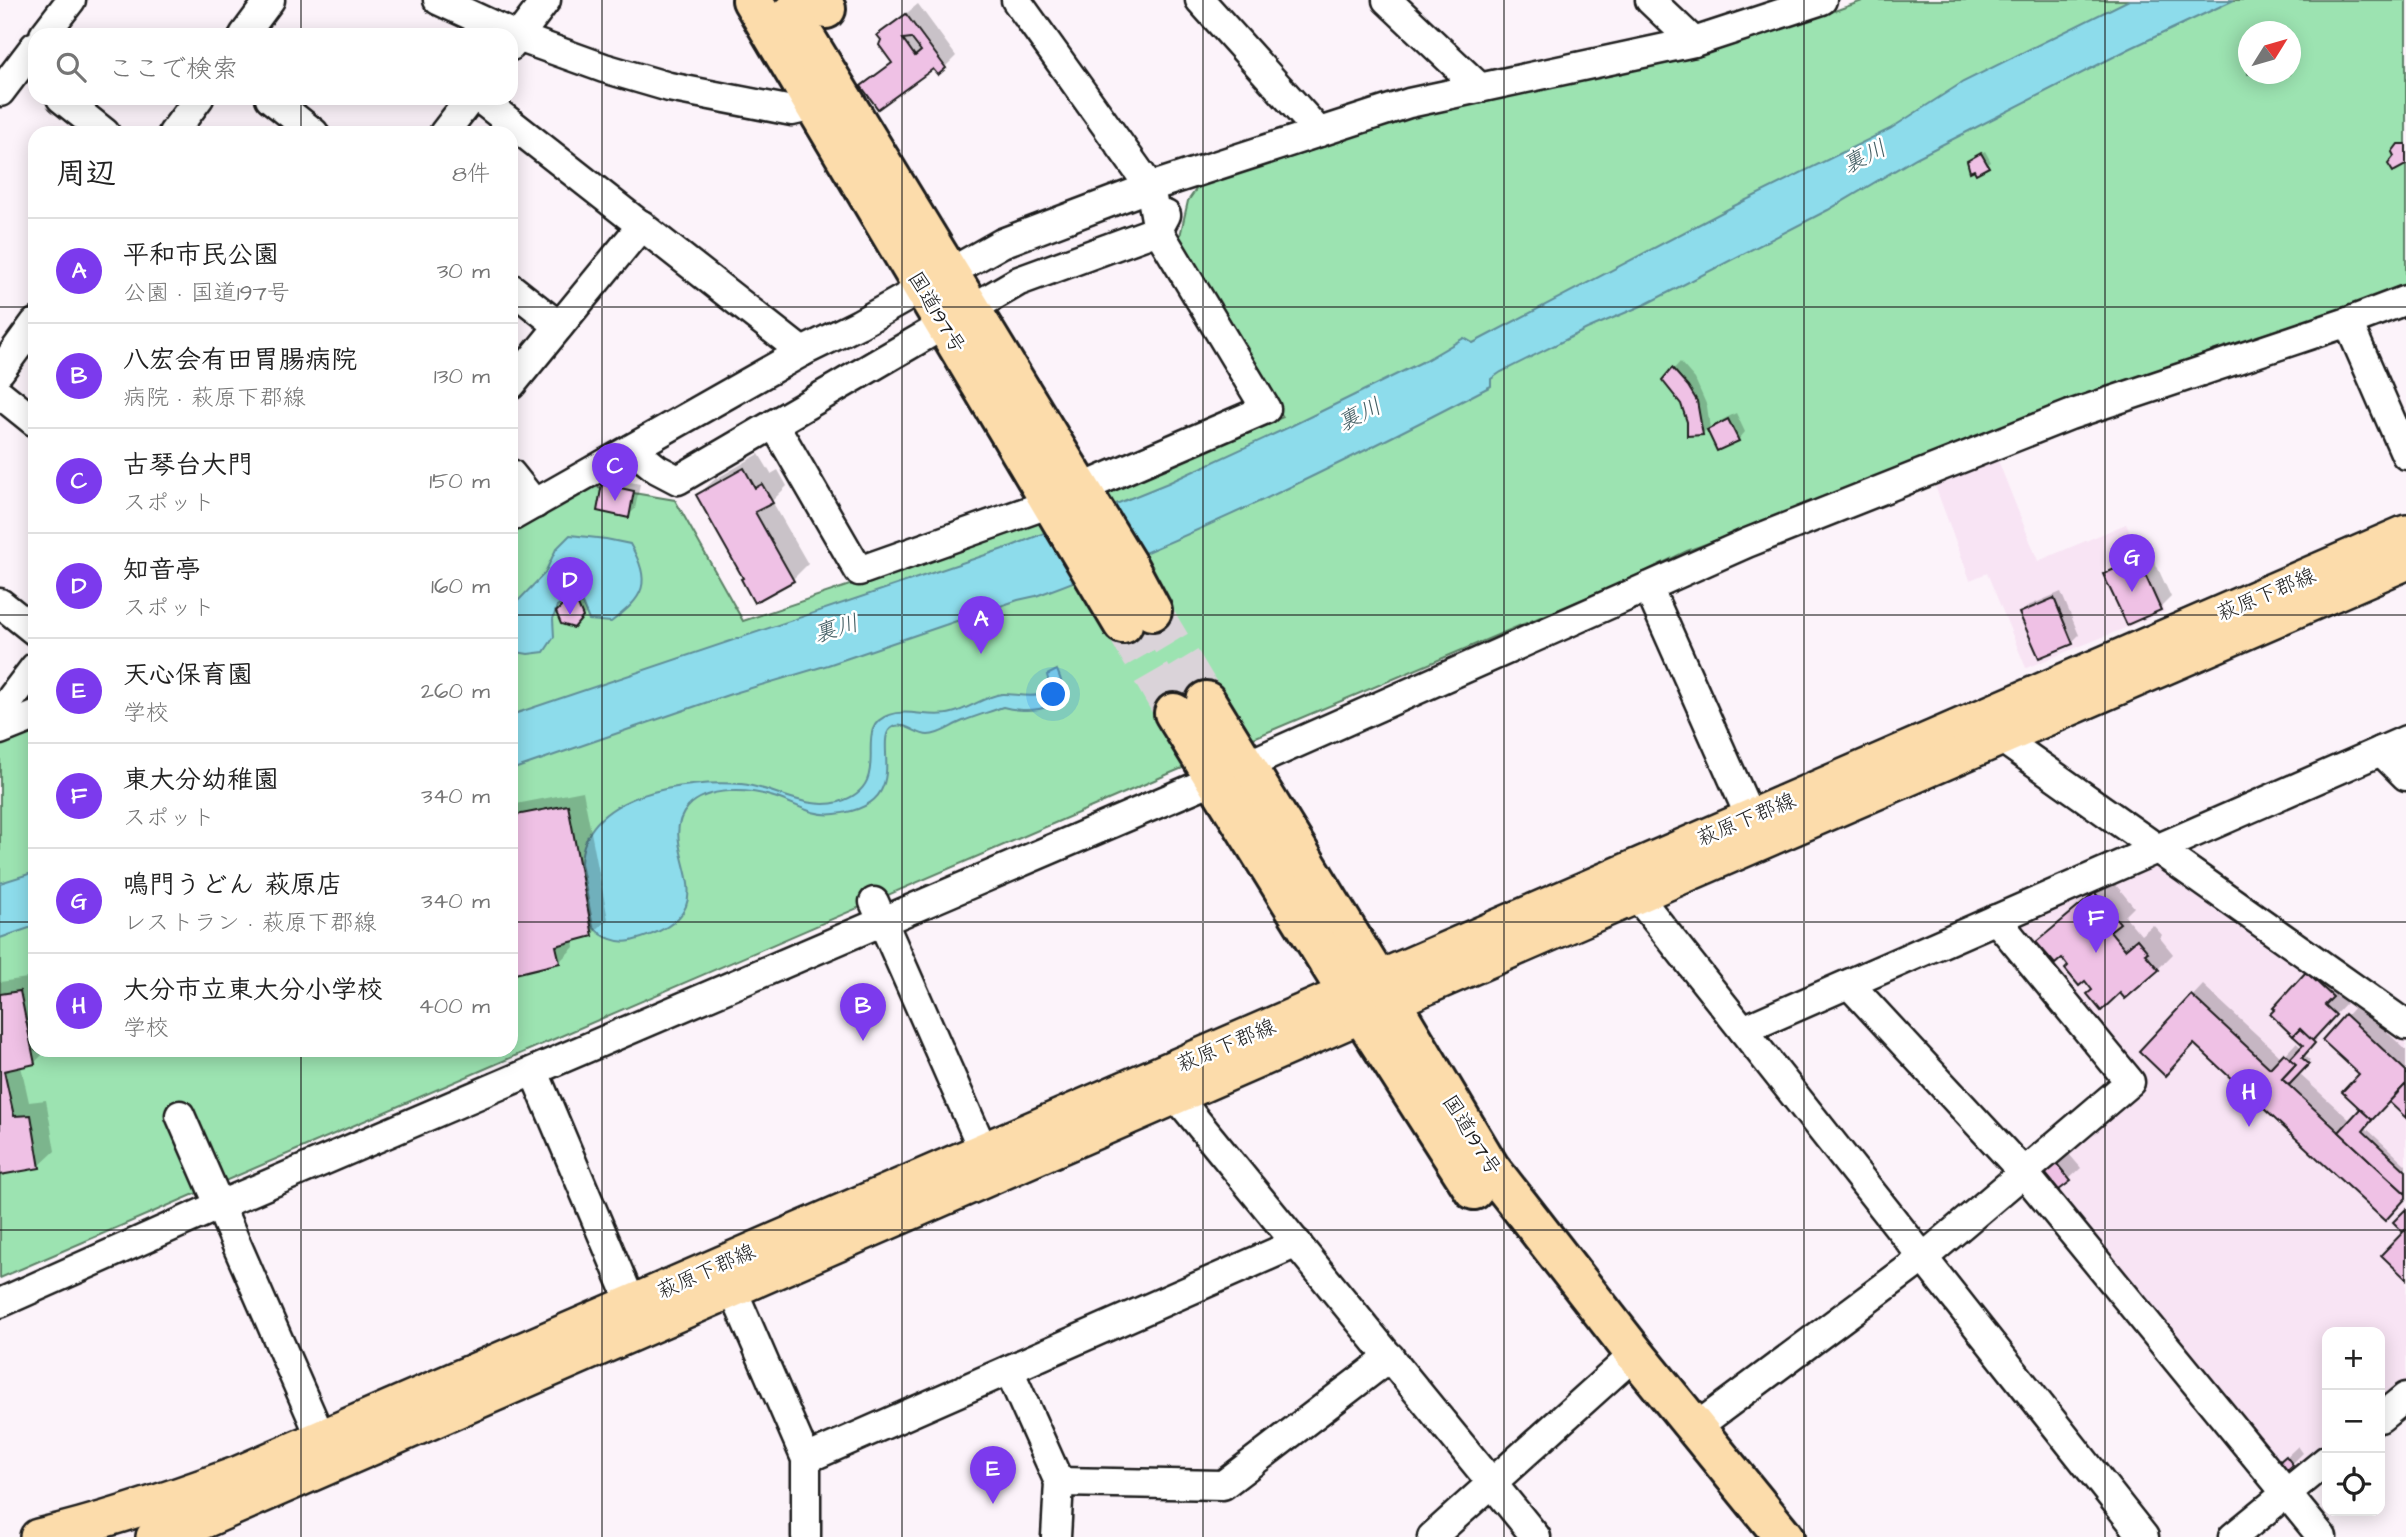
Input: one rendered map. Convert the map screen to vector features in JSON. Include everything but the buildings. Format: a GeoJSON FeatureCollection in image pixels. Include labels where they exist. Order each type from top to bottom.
{"type":"FeatureCollection","features":[{"type":"Feature","properties":{"kind":"highway","name":"国道197号"},"geometry":{"type":"LineString","coordinates":[[752,0],[807,14],[936,281],[1138,618]]}},
{"type":"Feature","properties":{"kind":"highway","name":"国道197号"},"geometry":{"type":"LineString","coordinates":[[807,14],[814,106],[936,281]]}},
{"type":"Feature","properties":{"kind":"highway","name":"国道197号"},"geometry":{"type":"LineString","coordinates":[[1190,707],[1370,997],[1626,1361],[1755,1537]]}},
{"type":"Feature","properties":{"kind":"highway","name":"国道197号"},"geometry":{"type":"LineString","coordinates":[[1626,1361],[1695,1428],[1784,1537]]}},
{"type":"Feature","properties":{"kind":"main road","name":"萩原下郡線"},"geometry":{"type":"LineString","coordinates":[[38,1537],[92,1525],[236,1475],[327,1451],[1994,726],[2406,533]]}},
{"type":"Feature","properties":{"kind":"main road","name":"萩原下郡線"},"geometry":{"type":"LineString","coordinates":[[1994,726],[2406,562]]}},
{"type":"Feature","properties":{"kind":"main road","name":"萩原下郡線"},"geometry":{"type":"LineString","coordinates":[[989,1163],[1176,1096],[1370,997]]}},
{"type":"Feature","properties":{"kind":"main road","name":"萩原下郡線"},"geometry":{"type":"LineString","coordinates":[[155,1537],[202,1530],[327,1451]]}},
{"type":"Feature","properties":{"kind":"street"},"geometry":{"type":"LineString","coordinates":[[49,28],[71,0]]}},
{"type":"Feature","properties":{"kind":"street"},"geometry":{"type":"LineString","coordinates":[[249,28],[270,0]]}},
{"type":"Feature","properties":{"kind":"street"},"geometry":{"type":"LineString","coordinates":[[438,0],[490,28]]}},
{"type":"Feature","properties":{"kind":"street"},"geometry":{"type":"LineString","coordinates":[[518,36],[546,0]]}},
{"type":"Feature","properties":{"kind":"street"},"geometry":{"type":"LineString","coordinates":[[774,424],[859,571],[1071,505],[1266,409],[1158,230],[1150,187],[1016,0]]}},
{"type":"Feature","properties":{"kind":"street"},"geometry":{"type":"LineString","coordinates":[[1200,0],[1319,132]]}},
{"type":"Feature","properties":{"kind":"street"},"geometry":{"type":"LineString","coordinates":[[1650,0],[1694,42]]}},
{"type":"Feature","properties":{"kind":"street"},"geometry":{"type":"LineString","coordinates":[[523,511],[802,352],[859,324],[1002,243],[1150,187],[1409,103],[1694,42],[1818,1]]}},
{"type":"Feature","properties":{"kind":"street"},"geometry":{"type":"LineString","coordinates":[[1403,5],[1480,88]]}},
{"type":"Feature","properties":{"kind":"street"},"geometry":{"type":"LineString","coordinates":[[518,42],[669,87],[792,111],[814,106]]}},
{"type":"Feature","properties":{"kind":"street"},"geometry":{"type":"LineString","coordinates":[[0,92],[23,59]]}},
{"type":"Feature","properties":{"kind":"street"},"geometry":{"type":"LineString","coordinates":[[70,105],[96,126]]}},
{"type":"Feature","properties":{"kind":"street"},"geometry":{"type":"LineString","coordinates":[[178,126],[194,105]]}},
{"type":"Feature","properties":{"kind":"street"},"geometry":{"type":"LineString","coordinates":[[279,105],[305,126]]}},
{"type":"Feature","properties":{"kind":"street"},"geometry":{"type":"LineString","coordinates":[[449,126],[466,105]]}},
{"type":"Feature","properties":{"kind":"street"},"geometry":{"type":"LineString","coordinates":[[489,105],[516,126]]}},
{"type":"Feature","properties":{"kind":"street"},"geometry":{"type":"LineString","coordinates":[[518,128],[802,352]]}},
{"type":"Feature","properties":{"kind":"street"},"geometry":{"type":"LineString","coordinates":[[632,449],[657,469],[678,480],[1019,281],[1158,230],[1188,175]]}},
{"type":"Feature","properties":{"kind":"street"},"geometry":{"type":"LineString","coordinates":[[518,376],[642,225]]}},
{"type":"Feature","properties":{"kind":"street"},"geometry":{"type":"LineString","coordinates":[[518,294],[559,326]]}},
{"type":"Feature","properties":{"kind":"street"},"geometry":{"type":"LineString","coordinates":[[0,1303],[220,1205],[534,1072],[878,911],[1231,772],[1747,543],[2070,415],[2406,300]]}},
{"type":"Feature","properties":{"kind":"street"},"geometry":{"type":"LineString","coordinates":[[2348,322],[2406,455]]}},
{"type":"Feature","properties":{"kind":"street"},"geometry":{"type":"LineString","coordinates":[[0,371],[28,333]]}},
{"type":"Feature","properties":{"kind":"street"},"geometry":{"type":"LineString","coordinates":[[0,394],[28,416]]}},
{"type":"Feature","properties":{"kind":"street"},"geometry":{"type":"LineString","coordinates":[[1648,587],[1756,830]]}},
{"type":"Feature","properties":{"kind":"street"},"geometry":{"type":"LineString","coordinates":[[0,603],[28,625]]}},
{"type":"Feature","properties":{"kind":"street"},"geometry":{"type":"LineString","coordinates":[[0,713],[28,676]]}},
{"type":"Feature","properties":{"kind":"street"},"geometry":{"type":"LineString","coordinates":[[0,730],[28,719]]}},
{"type":"Feature","properties":{"kind":"street"},"geometry":{"type":"LineString","coordinates":[[1994,726],[2156,849],[2406,1025]]}},
{"type":"Feature","properties":{"kind":"street"},"geometry":{"type":"LineString","coordinates":[[1743,1030],[2393,745],[2406,776]]}},
{"type":"Feature","properties":{"kind":"street"},"geometry":{"type":"LineString","coordinates":[[1631,883],[1743,1030],[2144,1537]]}},
{"type":"Feature","properties":{"kind":"street"},"geometry":{"type":"LineString","coordinates":[[878,911],[989,1163]]}},
{"type":"Feature","properties":{"kind":"street"},"geometry":{"type":"LineString","coordinates":[[1695,1428],[1923,1258],[2130,1082],[1996,919]]}},
{"type":"Feature","properties":{"kind":"street"},"geometry":{"type":"LineString","coordinates":[[1849,984],[2024,1173],[2322,1537]]}},
{"type":"Feature","properties":{"kind":"street"},"geometry":{"type":"LineString","coordinates":[[534,1072],[637,1316]]}},
{"type":"Feature","properties":{"kind":"street"},"geometry":{"type":"LineString","coordinates":[[1176,1096],[1536,1537]]}},
{"type":"Feature","properties":{"kind":"street"},"geometry":{"type":"LineString","coordinates":[[180,1115],[327,1451]]}},
{"type":"Feature","properties":{"kind":"street"},"geometry":{"type":"LineString","coordinates":[[806,1459],[1297,1243]]}},
{"type":"Feature","properties":{"kind":"street"},"geometry":{"type":"LineString","coordinates":[[727,1277],[806,1459],[806,1537]]}},
{"type":"Feature","properties":{"kind":"street"},"geometry":{"type":"LineString","coordinates":[[1059,1482],[1223,1485],[1390,1357]]}},
{"type":"Feature","properties":{"kind":"street"},"geometry":{"type":"LineString","coordinates":[[1432,1537],[1626,1361]]}},
{"type":"Feature","properties":{"kind":"street"},"geometry":{"type":"LineString","coordinates":[[1009,1370],[1059,1482],[1056,1537]]}},
{"type":"Feature","properties":{"kind":"street"},"geometry":{"type":"LineString","coordinates":[[2385,1414],[2406,1397]]}},
{"type":"Feature","properties":{"kind":"street"},"geometry":{"type":"LineString","coordinates":[[2233,1537],[2322,1464]]}},
{"type":"Feature","properties":{"kind":"shaded area"},"geometry":{"type":"Polygon","coordinates":[[[1997,458],[2038,561],[2126,524],[2165,612],[2026,668],[1987,573],[1970,580],[1934,483],[1997,458]]]}},
{"type":"Feature","properties":{"kind":"shaded area"},"geometry":{"type":"Polygon","coordinates":[[[2150,860],[2406,1038],[2406,1381],[2385,1398],[2385,1327],[2322,1327],[2322,1448],[2290,1474],[2281,1473],[2039,1170],[2143,1084],[2012,930],[2012,922],[2150,860]]]}},
{"type":"Feature","properties":{"kind":"green space"},"geometry":{"type":"Polygon","coordinates":[[[1865,0],[2406,0],[2406,285],[1687,551],[1628,580],[1173,772],[518,1055],[518,523],[586,485],[675,500],[743,621],[1019,528],[1283,417],[1178,245],[1188,201],[1197,188],[1212,181],[1412,116],[1693,55],[1865,0]]]}},
{"type":"Feature","properties":{"kind":"green space"},"geometry":{"type":"Polygon","coordinates":[[[28,729],[28,1057],[512,1057],[0,1278],[0,742],[28,729]]]}},
{"type":"Feature","properties":{"kind":"water","name":"裏川"},"geometry":{"type":"Polygon","coordinates":[[[2129,0],[2234,0],[2131,48],[1916,158],[1828,210],[1646,304],[1587,329],[1501,372],[1491,379],[1491,386],[1435,415],[1323,471],[1153,550],[1036,596],[728,695],[518,768],[518,713],[1012,546],[1168,483],[1426,360],[1464,338],[1473,343],[1734,206],[1890,129],[1963,82],[2129,0]]]}},
{"type":"Feature","properties":{"kind":"water"},"geometry":{"type":"Polygon","coordinates":[[[570,535],[630,544],[641,569],[642,588],[631,605],[611,622],[589,620],[581,601],[568,599],[557,606],[553,619],[554,637],[544,652],[518,652],[518,600],[545,573],[556,549],[570,535]]]}},
{"type":"Feature","properties":{"kind":"water"},"geometry":{"type":"Polygon","coordinates":[[[1057,670],[1062,685],[1060,696],[1048,707],[1019,710],[1003,707],[932,735],[902,726],[893,727],[887,734],[883,785],[875,798],[860,808],[835,814],[818,813],[774,797],[741,791],[717,792],[696,800],[688,807],[679,824],[679,842],[688,897],[682,914],[664,929],[631,941],[610,939],[593,927],[581,863],[587,839],[600,820],[619,806],[642,795],[667,789],[719,783],[753,786],[814,803],[839,802],[856,794],[866,783],[870,770],[872,732],[878,722],[889,715],[944,715],[1002,694],[1034,696],[1046,691],[1049,685],[1047,675],[1057,670]]]}},
{"type":"Feature","properties":{"kind":"water"},"geometry":{"type":"Polygon","coordinates":[[[28,874],[28,928],[0,938],[0,883],[28,874]]]}},
{"type":"Feature","properties":{"kind":"tunnel"},"geometry":{"type":"LineString","coordinates":[[1152,611],[1206,701]]}},
{"type":"Feature","properties":{"kind":"tunnel"},"geometry":{"type":"LineString","coordinates":[[1123,624],[1174,713]]}},
{"type":"Feature","properties":{"kind":"place","name":"古琴台大門"},"geometry":{"type":"Point","coordinates":[615,501]}},
{"type":"Feature","properties":{"kind":"place","name":"鳴門うどん 萩原店"},"geometry":{"type":"Point","coordinates":[2132,592]}},
{"type":"Feature","properties":{"kind":"place","name":"知音亭"},"geometry":{"type":"Point","coordinates":[570,615]}},
{"type":"Feature","properties":{"kind":"place","name":"平和市民公園"},"geometry":{"type":"Point","coordinates":[981,654]}},
{"type":"Feature","properties":{"kind":"place","name":"東大分幼稚園"},"geometry":{"type":"Point","coordinates":[2096,953]}},
{"type":"Feature","properties":{"kind":"place","name":"八宏会有田胃腸病院"},"geometry":{"type":"Point","coordinates":[863,1041]}},
{"type":"Feature","properties":{"kind":"place","name":"大分市立東大分小学校"},"geometry":{"type":"Point","coordinates":[2249,1127]}},
{"type":"Feature","properties":{"kind":"place","name":"天心保育園"},"geometry":{"type":"Point","coordinates":[993,1504]}}]}
